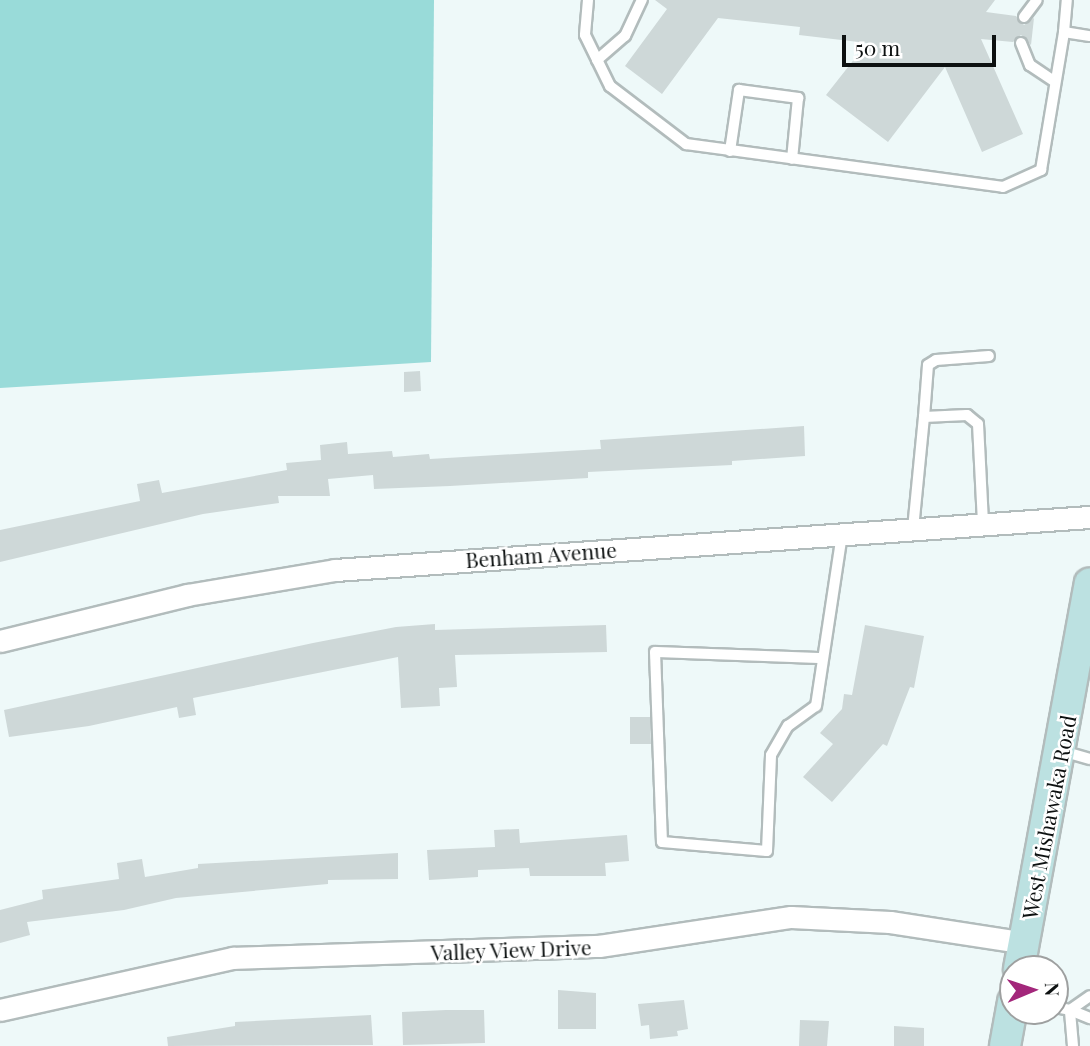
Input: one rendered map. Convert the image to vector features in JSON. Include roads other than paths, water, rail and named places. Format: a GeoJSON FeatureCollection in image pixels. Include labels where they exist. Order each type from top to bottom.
{"type":"FeatureCollection","features":[{"type":"Feature","properties":{"kind":"main road","name":"West Mishawaka Road"},"geometry":{"type":"LineString","coordinates":[[1022,955],[1090,583]]}},
{"type":"Feature","properties":{"kind":"main road"},"geometry":{"type":"LineString","coordinates":[[1004,1046],[1008,1025]]}},
{"type":"Feature","properties":{"kind":"street","name":"Benham Avenue"},"geometry":{"type":"LineString","coordinates":[[0,641],[187,595],[335,570],[1090,517]]}},
{"type":"Feature","properties":{"kind":"street","name":"Valley View Drive"},"geometry":{"type":"LineString","coordinates":[[0,1010],[233,958],[599,946],[791,917],[890,922],[1018,955]]}},
{"type":"Feature","properties":{"kind":"lane"},"geometry":{"type":"LineString","coordinates":[[588,0],[585,35],[610,86],[686,144],[1003,187],[1041,170],[1067,0]]}},
{"type":"Feature","properties":{"kind":"lane"},"geometry":{"type":"LineString","coordinates":[[597,60],[625,36],[642,0]]}},
{"type":"Feature","properties":{"kind":"lane"},"geometry":{"type":"LineString","coordinates":[[1024,17],[1037,0]]}},
{"type":"Feature","properties":{"kind":"lane"},"geometry":{"type":"LineString","coordinates":[[1064,32],[1090,36]]}},
{"type":"Feature","properties":{"kind":"lane"},"geometry":{"type":"LineString","coordinates":[[1021,43],[1030,65],[1054,81]]}},
{"type":"Feature","properties":{"kind":"lane"},"geometry":{"type":"LineString","coordinates":[[730,151],[738,90],[798,98],[792,159]]}},
{"type":"Feature","properties":{"kind":"lane"},"geometry":{"type":"LineString","coordinates":[[913,529],[928,365],[936,360],[989,356]]}},
{"type":"Feature","properties":{"kind":"lane"},"geometry":{"type":"LineString","coordinates":[[924,417],[967,415],[978,424],[983,524]]}},
{"type":"Feature","properties":{"kind":"lane"},"geometry":{"type":"LineString","coordinates":[[820,658],[655,652],[662,842],[767,852],[771,755],[788,726],[816,706],[820,658],[836,593],[842,534]]}},
{"type":"Feature","properties":{"kind":"lane"},"geometry":{"type":"LineString","coordinates":[[1061,751],[1090,760]]}},
{"type":"Feature","properties":{"kind":"lane"},"geometry":{"type":"LineString","coordinates":[[1070,1010],[1090,996]]}},
{"type":"Feature","properties":{"kind":"lane"},"geometry":{"type":"LineString","coordinates":[[1070,1010],[1090,1018]]}},
{"type":"Feature","properties":{"kind":"lane"},"geometry":{"type":"LineString","coordinates":[[1070,1010],[1073,1046]]}}]}
